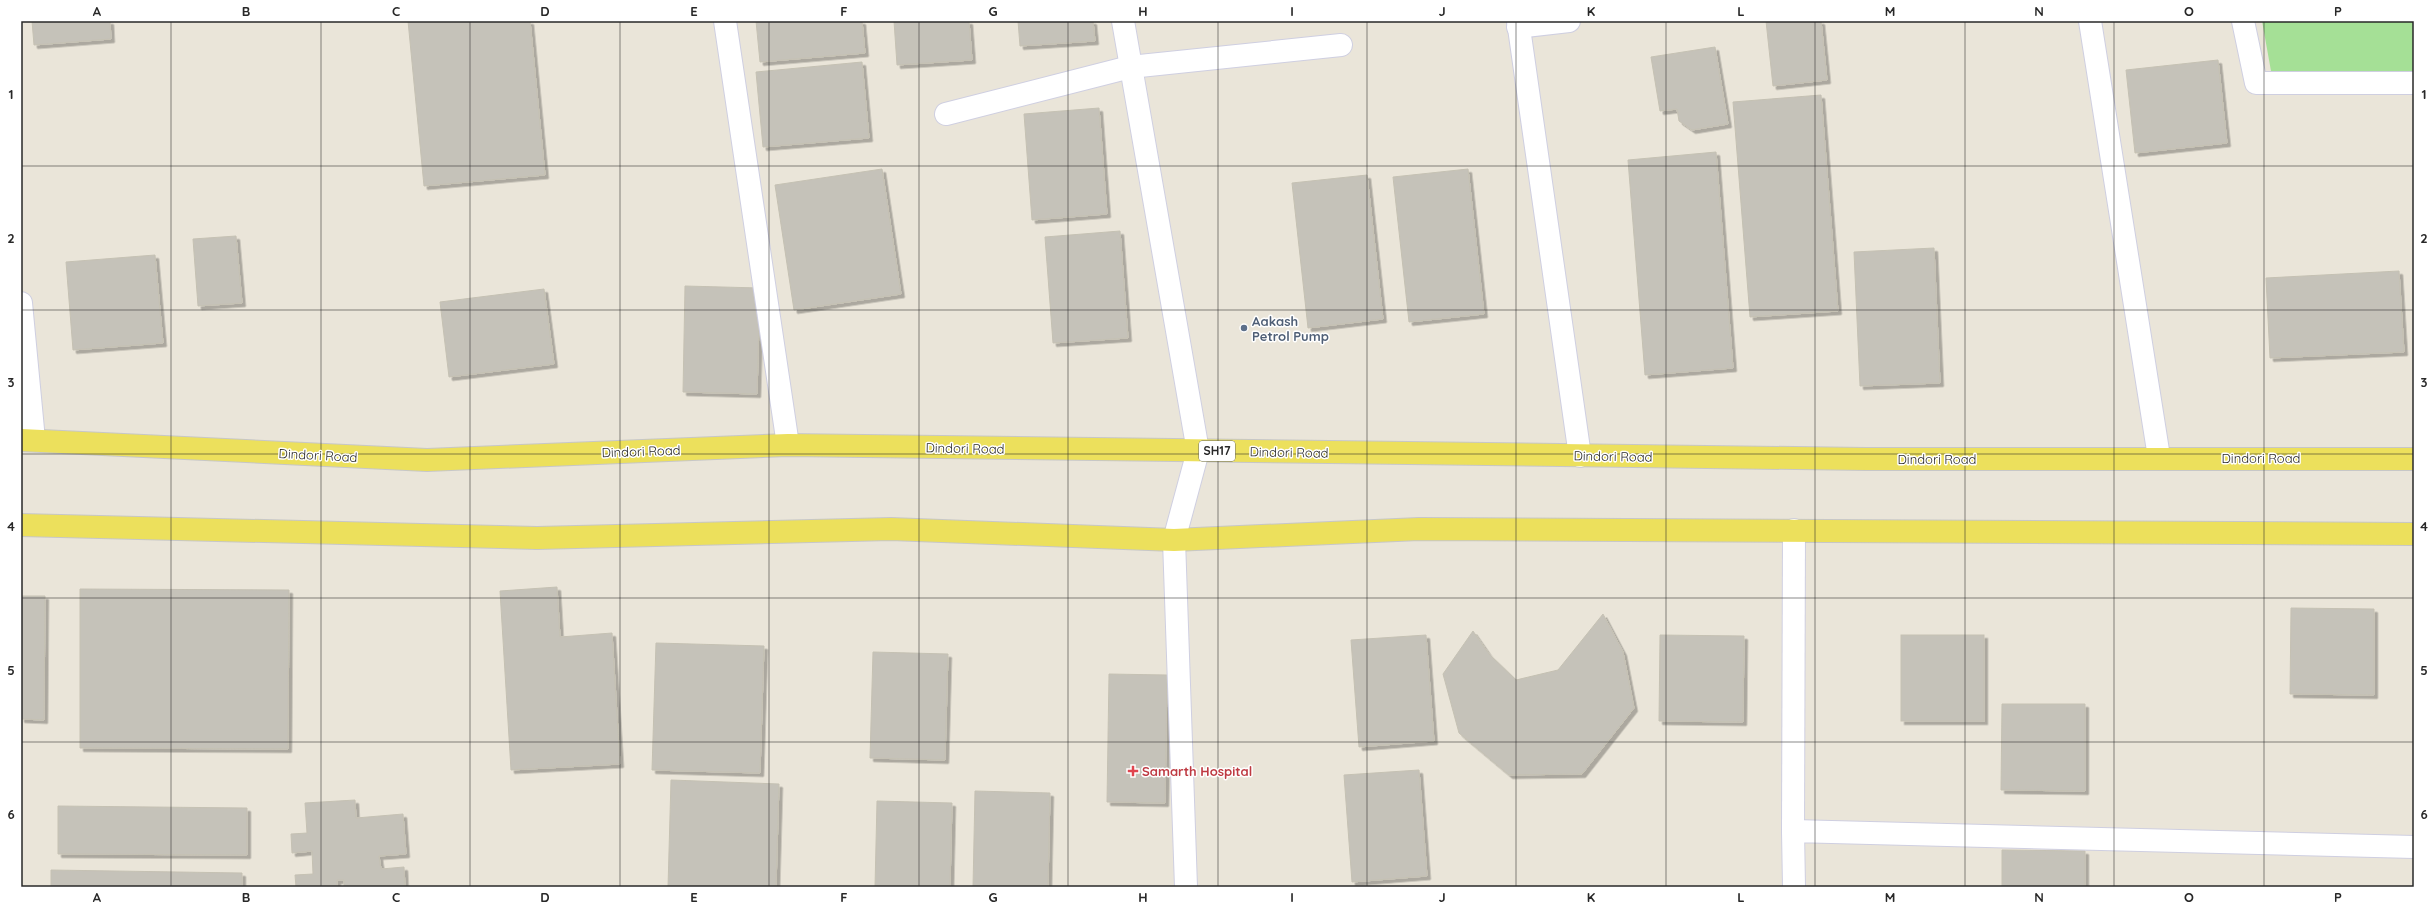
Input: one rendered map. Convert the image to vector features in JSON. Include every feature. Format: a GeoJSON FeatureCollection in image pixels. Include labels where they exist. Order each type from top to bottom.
{"type":"FeatureCollection","features":[{"type":"Feature","properties":{"kind":"main road","name":"Dindori Road"},"geometry":{"type":"LineString","coordinates":[[28,440],[427,460],[788,445],[1866,459],[2414,459]]}},
{"type":"Feature","properties":{"kind":"main road"},"geometry":{"type":"LineString","coordinates":[[21,525],[537,538],[891,529],[1174,540],[1419,529],[2414,534]]}},
{"type":"Feature","properties":{"kind":"street"},"geometry":{"type":"LineString","coordinates":[[725,21],[788,445]]}},
{"type":"Feature","properties":{"kind":"street"},"geometry":{"type":"LineString","coordinates":[[1123,21],[1198,451],[1174,540],[1186,887]]}},
{"type":"Feature","properties":{"kind":"street"},"geometry":{"type":"LineString","coordinates":[[1569,21],[1518,24],[1580,456]]}},
{"type":"Feature","properties":{"kind":"street"},"geometry":{"type":"LineString","coordinates":[[2090,21],[2159,458]]}},
{"type":"Feature","properties":{"kind":"street"},"geometry":{"type":"LineString","coordinates":[[2243,21],[2256,83],[2414,83]]}},
{"type":"Feature","properties":{"kind":"street"},"geometry":{"type":"LineString","coordinates":[[946,114],[1130,67],[1342,45]]}},
{"type":"Feature","properties":{"kind":"street"},"geometry":{"type":"LineString","coordinates":[[21,303],[28,440]]}},
{"type":"Feature","properties":{"kind":"street"},"geometry":{"type":"LineString","coordinates":[[1794,530],[1794,887]]}},
{"type":"Feature","properties":{"kind":"street"},"geometry":{"type":"LineString","coordinates":[[1793,831],[2414,847]]}},
{"type":"Feature","properties":{"kind":"green space"},"geometry":{"type":"Polygon","coordinates":[[[2262,21],[2414,21],[2414,71],[2352,72],[2278,76],[2271,71],[2262,21]]]}},
{"type":"Feature","properties":{"kind":"building"},"geometry":{"type":"Polygon","coordinates":[[[32,21],[110,21],[111,39],[34,45],[32,21]]]}},
{"type":"Feature","properties":{"kind":"building"},"geometry":{"type":"Polygon","coordinates":[[[408,21],[530,21],[545,175],[424,186],[408,21]]]}},
{"type":"Feature","properties":{"kind":"building"},"geometry":{"type":"Polygon","coordinates":[[[756,21],[862,21],[865,53],[760,62],[756,21]]]}},
{"type":"Feature","properties":{"kind":"building"},"geometry":{"type":"Polygon","coordinates":[[[894,21],[969,21],[972,60],[897,65],[894,21]]]}},
{"type":"Feature","properties":{"kind":"building"},"geometry":{"type":"Polygon","coordinates":[[[1018,21],[1093,21],[1095,41],[1020,46],[1018,21]]]}},
{"type":"Feature","properties":{"kind":"building"},"geometry":{"type":"Polygon","coordinates":[[[1766,21],[1821,21],[1827,80],[1773,86],[1766,21]]]}},
{"type":"Feature","properties":{"kind":"building"},"geometry":{"type":"Polygon","coordinates":[[[1715,47],[1728,124],[1692,130],[1679,121],[1677,109],[1660,111],[1651,57],[1715,47]]]}},
{"type":"Feature","properties":{"kind":"building"},"geometry":{"type":"Polygon","coordinates":[[[2218,60],[2227,143],[2135,153],[2126,70],[2218,60]]]}},
{"type":"Feature","properties":{"kind":"building"},"geometry":{"type":"Polygon","coordinates":[[[862,62],[869,138],[763,147],[756,72],[862,62]]]}},
{"type":"Feature","properties":{"kind":"building"},"geometry":{"type":"Polygon","coordinates":[[[1821,95],[1838,311],[1750,317],[1733,102],[1821,95]]]}},
{"type":"Feature","properties":{"kind":"building"},"geometry":{"type":"Polygon","coordinates":[[[1099,108],[1107,214],[1032,220],[1024,114],[1099,108]]]}},
{"type":"Feature","properties":{"kind":"building"},"geometry":{"type":"Polygon","coordinates":[[[1716,152],[1733,368],[1645,375],[1628,160],[1716,152]]]}},
{"type":"Feature","properties":{"kind":"building"},"geometry":{"type":"Polygon","coordinates":[[[882,169],[901,294],[794,310],[775,185],[882,169]]]}},
{"type":"Feature","properties":{"kind":"building"},"geometry":{"type":"Polygon","coordinates":[[[1468,169],[1484,314],[1409,322],[1393,177],[1468,169]]]}},
{"type":"Feature","properties":{"kind":"building"},"geometry":{"type":"Polygon","coordinates":[[[1367,175],[1383,319],[1308,328],[1292,183],[1367,175]]]}},
{"type":"Feature","properties":{"kind":"building"},"geometry":{"type":"Polygon","coordinates":[[[1120,231],[1128,338],[1053,343],[1045,237],[1120,231]]]}},
{"type":"Feature","properties":{"kind":"building"},"geometry":{"type":"Polygon","coordinates":[[[236,236],[242,303],[198,306],[193,239],[236,236]]]}},
{"type":"Feature","properties":{"kind":"building"},"geometry":{"type":"Polygon","coordinates":[[[1934,248],[1940,383],[1860,386],[1854,252],[1934,248]]]}},
{"type":"Feature","properties":{"kind":"building"},"geometry":{"type":"Polygon","coordinates":[[[155,255],[163,343],[73,350],[66,262],[155,255]]]}},
{"type":"Feature","properties":{"kind":"building"},"geometry":{"type":"Polygon","coordinates":[[[2399,271],[2404,352],[2270,358],[2266,278],[2399,271]]]}},
{"type":"Feature","properties":{"kind":"building"},"geometry":{"type":"Polygon","coordinates":[[[685,286],[760,288],[757,394],[683,392],[685,286]]]}},
{"type":"Feature","properties":{"kind":"building"},"geometry":{"type":"Polygon","coordinates":[[[544,289],[554,364],[449,377],[440,302],[544,289]]]}},
{"type":"Feature","properties":{"kind":"building"},"geometry":{"type":"Polygon","coordinates":[[[557,587],[560,637],[612,633],[620,764],[511,770],[500,591],[557,587]]]}},
{"type":"Feature","properties":{"kind":"building"},"geometry":{"type":"Polygon","coordinates":[[[80,589],[289,590],[288,749],[80,748],[80,589]]]}},
{"type":"Feature","properties":{"kind":"building"},"geometry":{"type":"Polygon","coordinates":[[[21,596],[45,596],[44,720],[21,719],[21,596]]]}},
{"type":"Feature","properties":{"kind":"building"},"geometry":{"type":"Polygon","coordinates":[[[2291,608],[2374,609],[2374,695],[2290,694],[2291,608]]]}},
{"type":"Feature","properties":{"kind":"building"},"geometry":{"type":"Polygon","coordinates":[[[1603,614],[1623,652],[1634,708],[1582,774],[1509,775],[1459,733],[1443,674],[1473,631],[1489,654],[1516,680],[1558,670],[1603,614]]]}},
{"type":"Feature","properties":{"kind":"building"},"geometry":{"type":"Polygon","coordinates":[[[1426,635],[1434,741],[1359,747],[1351,640],[1426,635]]]}},
{"type":"Feature","properties":{"kind":"building"},"geometry":{"type":"Polygon","coordinates":[[[1660,635],[1744,636],[1743,722],[1659,721],[1660,635]]]}},
{"type":"Feature","properties":{"kind":"building"},"geometry":{"type":"Polygon","coordinates":[[[1901,635],[1984,635],[1984,721],[1901,721],[1901,635]]]}},
{"type":"Feature","properties":{"kind":"building"},"geometry":{"type":"Polygon","coordinates":[[[656,643],[764,646],[760,773],[652,770],[656,643]]]}},
{"type":"Feature","properties":{"kind":"building"},"geometry":{"type":"Polygon","coordinates":[[[873,652],[948,654],[945,760],[870,758],[873,652]]]}},
{"type":"Feature","properties":{"kind":"building"},"geometry":{"type":"Polygon","coordinates":[[[1109,674],[1167,675],[1165,803],[1107,802],[1109,674]]]}},
{"type":"Feature","properties":{"kind":"building"},"geometry":{"type":"Polygon","coordinates":[[[2002,704],[2085,704],[2085,791],[2001,790],[2002,704]]]}},
{"type":"Feature","properties":{"kind":"building"},"geometry":{"type":"Polygon","coordinates":[[[1419,770],[1427,876],[1352,882],[1344,775],[1419,770]]]}},
{"type":"Feature","properties":{"kind":"building"},"geometry":{"type":"Polygon","coordinates":[[[671,780],[779,784],[776,887],[668,887],[671,780]]]}},
{"type":"Feature","properties":{"kind":"building"},"geometry":{"type":"Polygon","coordinates":[[[975,791],[1050,793],[1048,887],[973,887],[975,791]]]}},
{"type":"Feature","properties":{"kind":"building"},"geometry":{"type":"Polygon","coordinates":[[[355,800],[356,818],[403,814],[406,854],[379,856],[381,869],[404,867],[405,887],[344,887],[344,880],[337,880],[337,887],[296,887],[295,875],[313,874],[312,851],[292,853],[291,834],[307,833],[305,803],[355,800]]]}},
{"type":"Feature","properties":{"kind":"building"},"geometry":{"type":"Polygon","coordinates":[[[877,801],[952,803],[950,887],[875,887],[877,801]]]}},
{"type":"Feature","properties":{"kind":"building"},"geometry":{"type":"Polygon","coordinates":[[[58,806],[247,808],[247,855],[58,854],[58,806]]]}},
{"type":"Feature","properties":{"kind":"building"},"geometry":{"type":"Polygon","coordinates":[[[2002,850],[2085,851],[2085,887],[2002,887],[2002,850]]]}},
{"type":"Feature","properties":{"kind":"building"},"geometry":{"type":"Polygon","coordinates":[[[51,870],[242,873],[242,887],[51,887],[51,870]]]}},
{"type":"Feature","properties":{"kind":"place","name":"Aakash Petrol Pump"},"geometry":{"type":"Point","coordinates":[1244,328]}},
{"type":"Feature","properties":{"kind":"place","name":"Samarth Hospital"},"geometry":{"type":"Point","coordinates":[1133,771]}}]}
